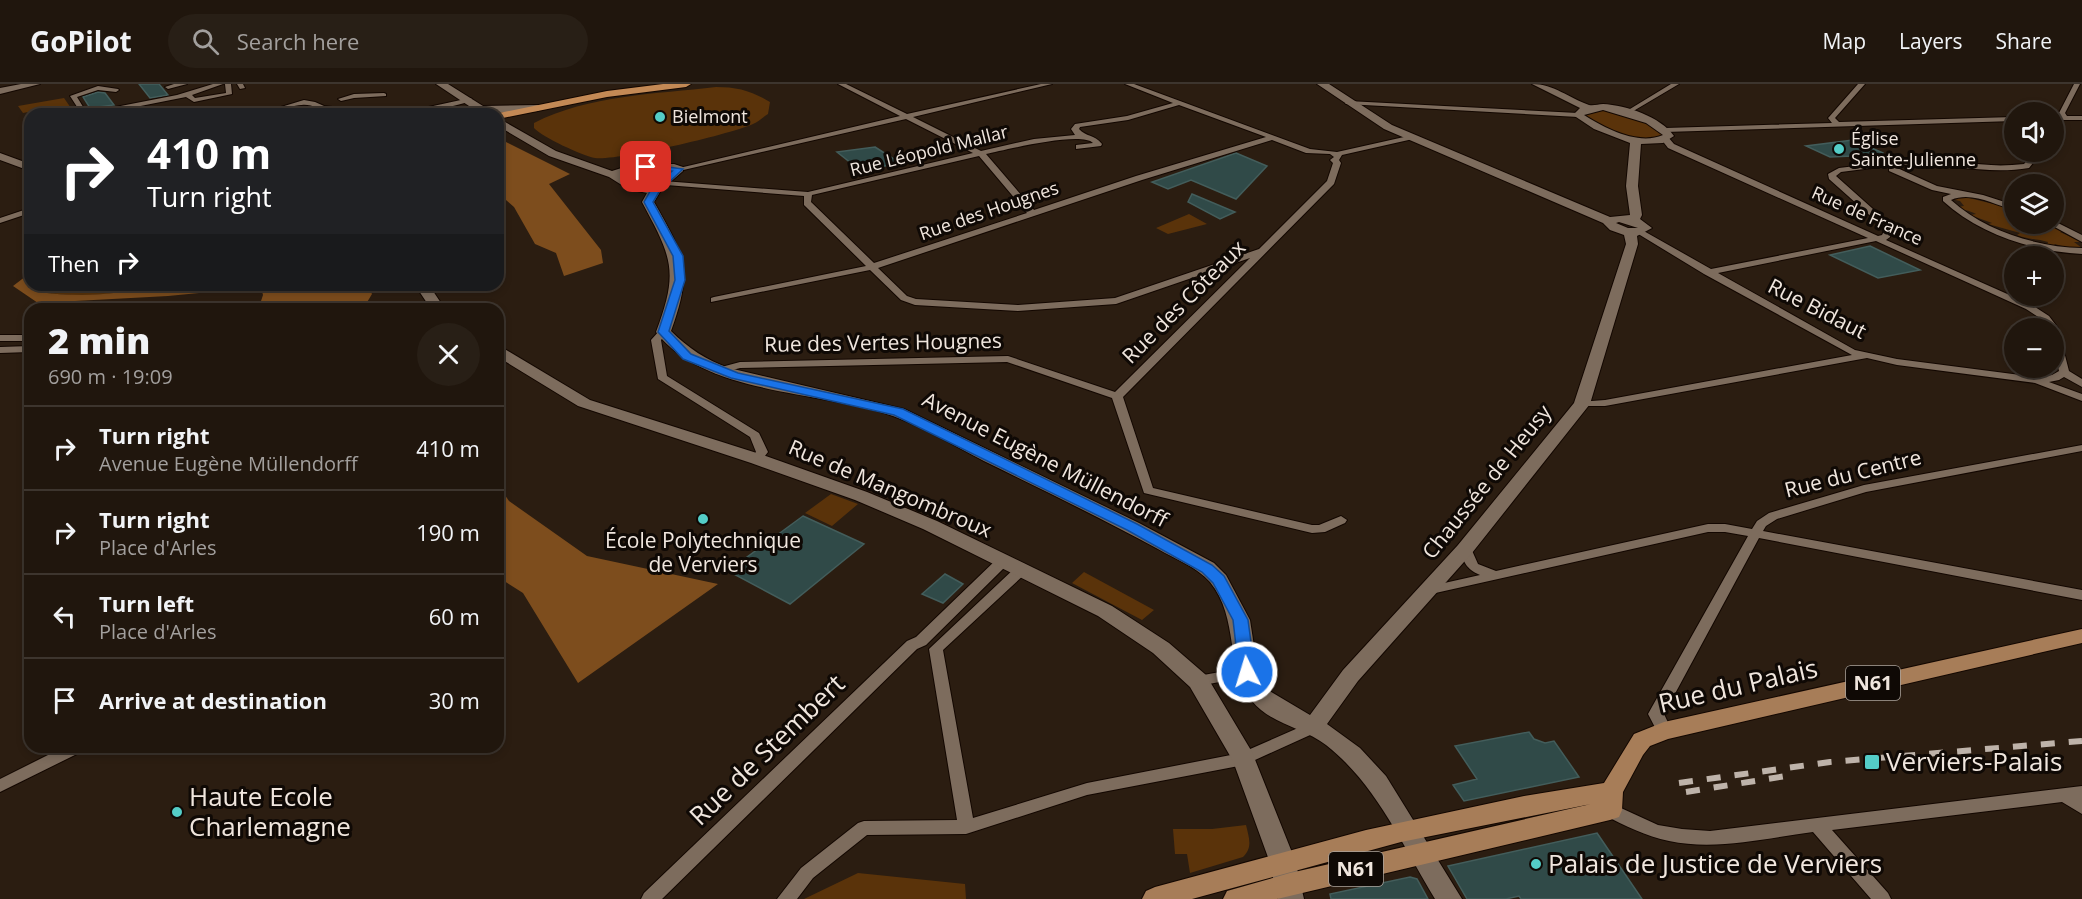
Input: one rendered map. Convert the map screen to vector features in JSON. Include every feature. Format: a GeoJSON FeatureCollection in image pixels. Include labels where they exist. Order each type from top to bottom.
{"type":"FeatureCollection","features":[{"type":"Feature","properties":{"kind":"highway"},"geometry":{"type":"LineString","coordinates":[[504,115],[607,94],[686,84]]}},
{"type":"Feature","properties":{"kind":"main road","name":"Rue du Palais"},"geometry":{"type":"LineString","coordinates":[[1610,801],[1642,740],[1664,731],[2082,636]]}},
{"type":"Feature","properties":{"kind":"main road","name":"N61"},"geometry":{"type":"LineString","coordinates":[[1236,899],[1288,881],[1408,830],[1563,797],[1610,801]]}},
{"type":"Feature","properties":{"kind":"main road","name":"N61"},"geometry":{"type":"LineString","coordinates":[[1155,899],[1288,881],[1423,853],[1610,801]]}},
{"type":"Feature","properties":{"kind":"street"},"geometry":{"type":"LineString","coordinates":[[0,91],[35,84]]}},
{"type":"Feature","properties":{"kind":"street"},"geometry":{"type":"LineString","coordinates":[[168,87],[185,84],[194,100],[229,94],[228,84]]}},
{"type":"Feature","properties":{"kind":"street"},"geometry":{"type":"LineString","coordinates":[[118,108],[189,94],[220,84]]}},
{"type":"Feature","properties":{"kind":"street"},"geometry":{"type":"LineString","coordinates":[[441,84],[469,99],[479,108]]}},
{"type":"Feature","properties":{"kind":"street"},"geometry":{"type":"LineString","coordinates":[[841,84],[983,155],[1032,213]]}},
{"type":"Feature","properties":{"kind":"street"},"geometry":{"type":"LineString","coordinates":[[582,163],[679,169],[1049,84]]}},
{"type":"Feature","properties":{"kind":"street"},"geometry":{"type":"LineString","coordinates":[[1128,84],[1271,138],[1321,153],[1320,158],[1336,159],[1410,137]]}},
{"type":"Feature","properties":{"kind":"street"},"geometry":{"type":"LineString","coordinates":[[1322,84],[1388,128],[1609,221],[1614,228],[1634,232],[1661,246]]}},
{"type":"Feature","properties":{"kind":"street"},"geometry":{"type":"LineString","coordinates":[[1537,84],[1588,108],[1628,112],[1665,135]]}},
{"type":"Feature","properties":{"kind":"street"},"geometry":{"type":"LineString","coordinates":[[1628,112],[1676,84]]}},
{"type":"Feature","properties":{"kind":"street"},"geometry":{"type":"LineString","coordinates":[[1838,125],[1831,118],[1862,84]]}},
{"type":"Feature","properties":{"kind":"street"},"geometry":{"type":"LineString","coordinates":[[2077,84],[2062,113],[2065,118],[2082,118]]}},
{"type":"Feature","properties":{"kind":"street"},"geometry":{"type":"LineString","coordinates":[[80,108],[73,96],[98,88],[116,90]]}},
{"type":"Feature","properties":{"kind":"street"},"geometry":{"type":"LineString","coordinates":[[341,99],[384,95]]}},
{"type":"Feature","properties":{"kind":"street"},"geometry":{"type":"LineString","coordinates":[[430,108],[469,99]]}},
{"type":"Feature","properties":{"kind":"street"},"geometry":{"type":"LineString","coordinates":[[282,108],[304,102],[324,108]]}},
{"type":"Feature","properties":{"kind":"street"},"geometry":{"type":"LineString","coordinates":[[1079,147],[1098,144],[1093,138],[1080,135],[1075,129],[1077,124],[1128,118],[1180,103]]}},
{"type":"Feature","properties":{"kind":"street"},"geometry":{"type":"LineString","coordinates":[[1348,103],[1578,115],[1617,136],[1636,141],[1665,135],[1838,125],[2004,119]]}},
{"type":"Feature","properties":{"kind":"street"},"geometry":{"type":"LineString","coordinates":[[504,110],[538,108]]}},
{"type":"Feature","properties":{"kind":"street"},"geometry":{"type":"LineString","coordinates":[[504,124],[538,108]]}},
{"type":"Feature","properties":{"kind":"street"},"geometry":{"type":"LineString","coordinates":[[1578,115],[1580,111],[1588,108]]}},
{"type":"Feature","properties":{"kind":"street"},"geometry":{"type":"LineString","coordinates":[[504,128],[523,140],[595,170],[613,175],[633,189],[661,186]]}},
{"type":"Feature","properties":{"kind":"street","name":"Rue Léopold Mallar"},"geometry":{"type":"LineString","coordinates":[[661,186],[808,194],[983,155],[1034,141],[1080,135]]}},
{"type":"Feature","properties":{"kind":"street","name":"Rue de France"},"geometry":{"type":"LineString","coordinates":[[1665,135],[1671,146],[2029,307],[2046,318]]}},
{"type":"Feature","properties":{"kind":"street","name":"Rue des Hougnes"},"geometry":{"type":"LineString","coordinates":[[714,300],[872,267],[1032,213],[1271,138]]}},
{"type":"Feature","properties":{"kind":"street","name":"Chaussée de Heusy"},"geometry":{"type":"LineString","coordinates":[[1314,727],[1327,706],[1360,666],[1431,590],[1449,564],[1464,549],[1582,404],[1634,232],[1636,215],[1632,186],[1636,141]]}},
{"type":"Feature","properties":{"kind":"street"},"geometry":{"type":"LineString","coordinates":[[0,156],[24,166]]}},
{"type":"Feature","properties":{"kind":"street","name":"Rue des Côteaux"},"geometry":{"type":"LineString","coordinates":[[1117,396],[1331,182],[1336,159]]}},
{"type":"Feature","properties":{"kind":"street"},"geometry":{"type":"LineString","coordinates":[[1707,272],[1889,234],[1889,228],[1835,181],[1832,174],[1839,170],[1877,165],[1880,162],[1936,188],[2004,205]]}},
{"type":"Feature","properties":{"kind":"street"},"geometry":{"type":"LineString","coordinates":[[1892,167],[1910,162],[2009,168],[2026,166],[2029,162]]}},
{"type":"Feature","properties":{"kind":"street"},"geometry":{"type":"LineString","coordinates":[[613,175],[634,167]]}},
{"type":"Feature","properties":{"kind":"street"},"geometry":{"type":"LineString","coordinates":[[679,169],[648,202],[678,256],[680,280],[663,332],[656,340],[663,377],[755,435],[762,452],[757,459]]}},
{"type":"Feature","properties":{"kind":"street"},"geometry":{"type":"LineString","coordinates":[[1936,188],[1968,216],[1992,228],[2068,251],[2082,253]]}},
{"type":"Feature","properties":{"kind":"street"},"geometry":{"type":"LineString","coordinates":[[808,194],[807,203],[908,301],[1029,307],[1124,299],[1263,250]]}},
{"type":"Feature","properties":{"kind":"street"},"geometry":{"type":"LineString","coordinates":[[1946,199],[1953,195],[1970,196]]}},
{"type":"Feature","properties":{"kind":"street"},"geometry":{"type":"LineString","coordinates":[[0,221],[24,212]]}},
{"type":"Feature","properties":{"kind":"street"},"geometry":{"type":"LineString","coordinates":[[2064,229],[2082,239]]}},
{"type":"Feature","properties":{"kind":"street","name":"Rue Bidaut"},"geometry":{"type":"LineString","coordinates":[[1634,232],[1835,344],[1864,356],[2036,380],[2055,378]]}},
{"type":"Feature","properties":{"kind":"street","name":"Avenue Eugène Müllendorff"},"geometry":{"type":"LineString","coordinates":[[663,332],[687,356],[718,371],[898,412],[1132,527],[1207,568],[1219,580],[1240,620],[1247,672],[1260,696],[1282,711],[1314,727],[1352,754],[1378,783],[1423,853],[1449,899]]}},
{"type":"Feature","properties":{"kind":"street"},"geometry":{"type":"LineString","coordinates":[[0,338],[24,338]]}},
{"type":"Feature","properties":{"kind":"street"},"geometry":{"type":"LineString","coordinates":[[0,350],[24,349]]}},
{"type":"Feature","properties":{"kind":"street","name":"Rue de Mangombroux"},"geometry":{"type":"LineString","coordinates":[[504,354],[584,403],[757,459],[861,496],[930,525],[1105,611],[1161,648],[1198,681],[1244,759],[1288,881]]}},
{"type":"Feature","properties":{"kind":"street"},"geometry":{"type":"LineString","coordinates":[[1582,404],[1605,403],[1864,356]]}},
{"type":"Feature","properties":{"kind":"street","name":"Rue des Vertes Hougnes"},"geometry":{"type":"LineString","coordinates":[[718,371],[740,365],[1008,359],[1117,396]]}},
{"type":"Feature","properties":{"kind":"street"},"geometry":{"type":"LineString","coordinates":[[2064,372],[2082,384]]}},
{"type":"Feature","properties":{"kind":"street"},"geometry":{"type":"LineString","coordinates":[[2036,380],[2082,398]]}},
{"type":"Feature","properties":{"kind":"street"},"geometry":{"type":"LineString","coordinates":[[1117,396],[1148,490],[1312,529],[1321,529],[1341,520]]}},
{"type":"Feature","properties":{"kind":"street","name":"Rue du Centre"},"geometry":{"type":"LineString","coordinates":[[1754,533],[1761,524],[1773,516],[1864,489],[2082,448]]}},
{"type":"Feature","properties":{"kind":"street"},"geometry":{"type":"LineString","coordinates":[[1431,590],[1708,528],[1754,533],[2082,595]]}},
{"type":"Feature","properties":{"kind":"street"},"geometry":{"type":"LineString","coordinates":[[1664,731],[1656,714],[1754,533]]}},
{"type":"Feature","properties":{"kind":"street"},"geometry":{"type":"LineString","coordinates":[[1464,549],[1473,567],[1480,572],[1494,575]]}},
{"type":"Feature","properties":{"kind":"street","name":"Rue de Stembert"},"geometry":{"type":"LineString","coordinates":[[650,899],[912,645],[921,641],[1003,561]]}},
{"type":"Feature","properties":{"kind":"street"},"geometry":{"type":"LineString","coordinates":[[936,649],[1021,570]]}},
{"type":"Feature","properties":{"kind":"street"},"geometry":{"type":"LineString","coordinates":[[921,641],[936,649]]}},
{"type":"Feature","properties":{"kind":"street"},"geometry":{"type":"LineString","coordinates":[[936,649],[966,827]]}},
{"type":"Feature","properties":{"kind":"street"},"geometry":{"type":"LineString","coordinates":[[1198,681],[1247,672]]}},
{"type":"Feature","properties":{"kind":"street"},"geometry":{"type":"LineString","coordinates":[[786,899],[807,873],[864,828],[966,827],[1087,789],[1244,759],[1314,727]]}},
{"type":"Feature","properties":{"kind":"street"},"geometry":{"type":"LineString","coordinates":[[0,786],[66,753]]}},
{"type":"Feature","properties":{"kind":"street"},"geometry":{"type":"LineString","coordinates":[[1610,801],[1644,829],[1675,837],[1710,838],[2074,794],[2082,807]]}},
{"type":"Feature","properties":{"kind":"street"},"geometry":{"type":"LineString","coordinates":[[1818,825],[1881,899]]}},
{"type":"Feature","properties":{"kind":"shaded area"},"geometry":{"type":"Polygon","coordinates":[[[716,87],[744,90],[763,98],[770,102],[768,114],[755,123],[722,134],[674,146],[607,158],[595,158],[582,154],[554,141],[534,128],[534,123],[555,114],[600,101],[716,87]]]}},
{"type":"Feature","properties":{"kind":"shaded area"},"geometry":{"type":"Polygon","coordinates":[[[64,98],[71,108],[24,108],[23,113],[18,106],[64,98]]]}},
{"type":"Feature","properties":{"kind":"shaded area"},"geometry":{"type":"Polygon","coordinates":[[[1596,109],[1614,111],[1642,119],[1663,135],[1644,140],[1623,136],[1585,117],[1584,114],[1596,109]]]}},
{"type":"Feature","properties":{"kind":"shaded area"},"geometry":{"type":"Polygon","coordinates":[[[504,141],[570,174],[549,184],[601,250],[603,263],[564,276],[556,253],[535,244],[514,207],[504,198],[504,141]]]}},
{"type":"Feature","properties":{"kind":"shaded area"},"geometry":{"type":"Polygon","coordinates":[[[1965,197],[2004,207],[2004,228],[1970,215],[1976,214],[1957,207],[1964,206],[1960,201],[1951,199],[1965,197]]]}},
{"type":"Feature","properties":{"kind":"shaded area"},"geometry":{"type":"Polygon","coordinates":[[[1189,214],[1207,224],[1168,234],[1156,228],[1189,214]]]}},
{"type":"Feature","properties":{"kind":"shaded area"},"geometry":{"type":"Polygon","coordinates":[[[2064,234],[2082,242],[2074,242],[2082,248],[2071,249],[2055,244],[2047,245],[2048,242],[2017,235],[2064,234]]]}},
{"type":"Feature","properties":{"kind":"shaded area"},"geometry":{"type":"Polygon","coordinates":[[[24,278],[24,291],[68,295],[126,291],[220,291],[38,303],[13,286],[24,278]]]}},
{"type":"Feature","properties":{"kind":"shaded area"},"geometry":{"type":"Polygon","coordinates":[[[39,291],[130,291],[96,295],[37,292],[39,291]]]}},
{"type":"Feature","properties":{"kind":"shaded area"},"geometry":{"type":"Polygon","coordinates":[[[262,291],[370,291],[372,294],[367,303],[260,303],[262,291]]]}},
{"type":"Feature","properties":{"kind":"shaded area"},"geometry":{"type":"Polygon","coordinates":[[[504,494],[509,501],[587,556],[718,584],[578,683],[523,593],[504,581],[504,494]]]}},
{"type":"Feature","properties":{"kind":"shaded area"},"geometry":{"type":"Polygon","coordinates":[[[831,494],[858,504],[832,526],[805,513],[831,494]]]}},
{"type":"Feature","properties":{"kind":"shaded area"},"geometry":{"type":"Polygon","coordinates":[[[1084,572],[1154,610],[1142,620],[1072,583],[1084,572]]]}},
{"type":"Feature","properties":{"kind":"shaded area"},"geometry":{"type":"Polygon","coordinates":[[[1246,825],[1249,846],[1243,857],[1190,873],[1187,854],[1175,854],[1173,829],[1212,829],[1246,825]]]}},
{"type":"Feature","properties":{"kind":"shaded area"},"geometry":{"type":"Polygon","coordinates":[[[858,873],[965,884],[966,899],[804,899],[858,873]]]}},
{"type":"Feature","properties":{"kind":"building"},"geometry":{"type":"Polygon","coordinates":[[[139,84],[159,84],[168,95],[150,98],[139,84]]]}},
{"type":"Feature","properties":{"kind":"building"},"geometry":{"type":"Polygon","coordinates":[[[98,92],[105,93],[114,105],[90,108],[83,97],[98,92]]]}},
{"type":"Feature","properties":{"kind":"building","name":"Église Sainte-Julienne"},"geometry":{"type":"Polygon","coordinates":[[[1853,140],[1883,153],[1881,158],[1852,152],[1852,156],[1830,157],[1806,146],[1853,140]]]}},
{"type":"Feature","properties":{"kind":"building"},"geometry":{"type":"Polygon","coordinates":[[[875,147],[900,163],[861,171],[837,152],[875,147]]]}},
{"type":"Feature","properties":{"kind":"building"},"geometry":{"type":"Polygon","coordinates":[[[1236,153],[1267,166],[1236,199],[1191,180],[1168,189],[1152,182],[1236,153]]]}},
{"type":"Feature","properties":{"kind":"building"},"geometry":{"type":"Polygon","coordinates":[[[1192,194],[1235,212],[1220,219],[1188,202],[1192,194]]]}},
{"type":"Feature","properties":{"kind":"building"},"geometry":{"type":"Polygon","coordinates":[[[1870,246],[1920,270],[1878,278],[1830,255],[1870,246]]]}},
{"type":"Feature","properties":{"kind":"building"},"geometry":{"type":"Polygon","coordinates":[[[803,516],[864,544],[790,604],[728,571],[803,516]]]}},
{"type":"Feature","properties":{"kind":"building"},"geometry":{"type":"Polygon","coordinates":[[[945,574],[963,584],[943,603],[922,594],[945,574]]]}},
{"type":"Feature","properties":{"kind":"building"},"geometry":{"type":"Polygon","coordinates":[[[1529,732],[1534,739],[1545,743],[1554,741],[1579,777],[1464,801],[1453,785],[1477,779],[1455,746],[1529,732]]]}},
{"type":"Feature","properties":{"kind":"building","name":"Palais de Justice de Verviers"},"geometry":{"type":"Polygon","coordinates":[[[1597,833],[1642,899],[1521,899],[1519,896],[1506,899],[1467,899],[1448,866],[1597,833]]]}},
{"type":"Feature","properties":{"kind":"building"},"geometry":{"type":"Polygon","coordinates":[[[1410,877],[1417,879],[1428,899],[1331,899],[1330,894],[1410,877]]]}},
{"type":"Feature","properties":{"kind":"railway"},"geometry":{"type":"LineString","coordinates":[[1679,783],[1830,762],[2082,741]]}},
{"type":"Feature","properties":{"kind":"railway"},"geometry":{"type":"LineString","coordinates":[[1686,792],[1792,775]]}},
{"type":"Feature","properties":{"kind":"place","name":"Bielmont"},"geometry":{"type":"Point","coordinates":[660,117]}},
{"type":"Feature","properties":{"kind":"place","name":"Église Sainte-Julienne"},"geometry":{"type":"Point","coordinates":[1839,149]}},
{"type":"Feature","properties":{"kind":"place","name":"École Polytechnique de Verviers"},"geometry":{"type":"Point","coordinates":[703,519]}},
{"type":"Feature","properties":{"kind":"place","name":"Verviers-Palais"},"geometry":{"type":"Point","coordinates":[1872,762]}},
{"type":"Feature","properties":{"kind":"place","name":"Haute Ecole Charlemagne"},"geometry":{"type":"Point","coordinates":[177,812]}},
{"type":"Feature","properties":{"kind":"place","name":"Palais de Justice de Verviers"},"geometry":{"type":"Point","coordinates":[1536,864]}},
{"type":"Feature","properties":{"kind":"route"},"geometry":{"type":"LineString","coordinates":[[646,167],[679,169],[666,183],[655,190],[648,202],[678,256],[680,280],[663,332],[687,356],[718,371],[898,412],[1132,527],[1207,568],[1219,580],[1240,620],[1244,634],[1247,672]]}}]}
